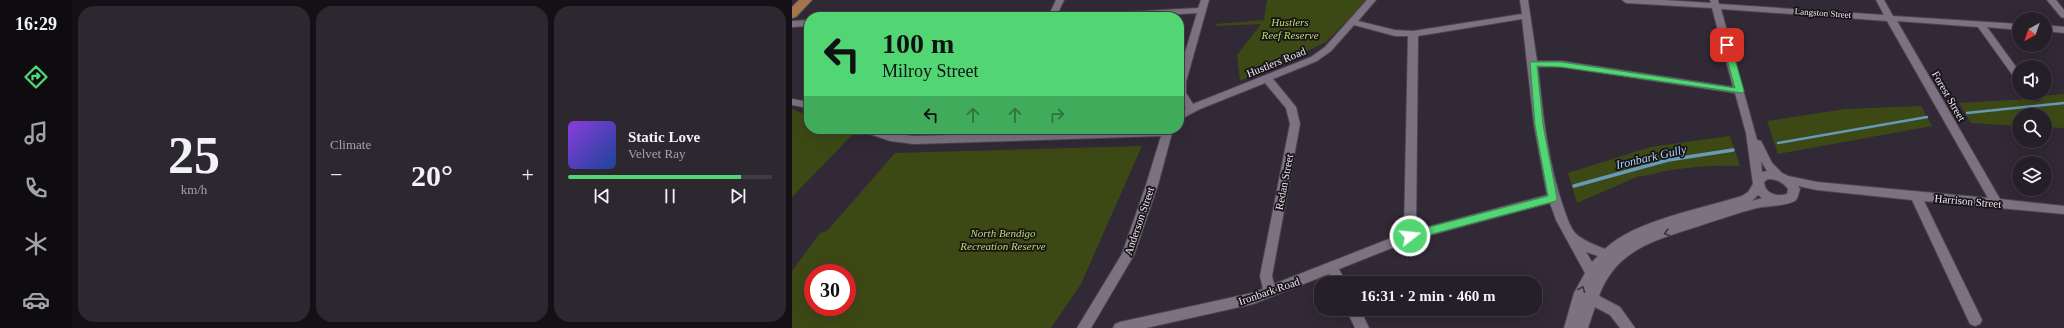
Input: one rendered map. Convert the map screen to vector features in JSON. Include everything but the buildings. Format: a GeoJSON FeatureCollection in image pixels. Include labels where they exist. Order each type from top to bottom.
{"type":"FeatureCollection","features":[{"type":"Feature","properties":{"kind":"main road"},"geometry":{"type":"LineString","coordinates":[[792,4],[798,0]]}},
{"type":"Feature","properties":{"kind":"main road"},"geometry":{"type":"LineString","coordinates":[[792,14],[806,0]]}},
{"type":"Feature","properties":{"kind":"street"},"geometry":{"type":"LineString","coordinates":[[1054,12],[1060,0]]}},
{"type":"Feature","properties":{"kind":"street"},"geometry":{"type":"LineString","coordinates":[[1184,74],[1205,0]]}},
{"type":"Feature","properties":{"kind":"street","name":"Hustlers Road"},"geometry":{"type":"LineString","coordinates":[[1191,109],[1314,59],[1328,49],[1372,0]]}},
{"type":"Feature","properties":{"kind":"street"},"geometry":{"type":"LineString","coordinates":[[1524,0],[1533,64],[1539,125],[1553,198],[1562,220],[1591,272]]}},
{"type":"Feature","properties":{"kind":"street","name":"Langston Street"},"geometry":{"type":"LineString","coordinates":[[1626,0],[1715,3],[1890,18],[2012,26]]}},
{"type":"Feature","properties":{"kind":"street","name":"Forest Street"},"geometry":{"type":"LineString","coordinates":[[1880,0],[1997,204]]}},
{"type":"Feature","properties":{"kind":"street"},"geometry":{"type":"LineString","coordinates":[[2051,0],[2064,15]]}},
{"type":"Feature","properties":{"kind":"street"},"geometry":{"type":"LineString","coordinates":[[1715,3],[1751,133],[1758,183],[1762,192],[1778,200]]}},
{"type":"Feature","properties":{"kind":"street"},"geometry":{"type":"LineString","coordinates":[[1170,12],[1202,10]]}},
{"type":"Feature","properties":{"kind":"street"},"geometry":{"type":"LineString","coordinates":[[1353,22],[1395,33],[1413,34],[1526,16]]}},
{"type":"Feature","properties":{"kind":"street"},"geometry":{"type":"LineString","coordinates":[[792,24],[804,23]]}},
{"type":"Feature","properties":{"kind":"street"},"geometry":{"type":"LineString","coordinates":[[1980,24],[2012,68]]}},
{"type":"Feature","properties":{"kind":"street"},"geometry":{"type":"LineString","coordinates":[[2052,29],[2064,30]]}},
{"type":"Feature","properties":{"kind":"street"},"geometry":{"type":"LineString","coordinates":[[1410,236],[1413,34]]}},
{"type":"Feature","properties":{"kind":"street"},"geometry":{"type":"LineString","coordinates":[[1533,64],[1561,64],[1740,91]]}},
{"type":"Feature","properties":{"kind":"street","name":"Redan Street"},"geometry":{"type":"LineString","coordinates":[[1267,79],[1291,107],[1294,124],[1266,276],[1270,292]]}},
{"type":"Feature","properties":{"kind":"street"},"geometry":{"type":"LineString","coordinates":[[1184,99],[1191,109],[1184,114]]}},
{"type":"Feature","properties":{"kind":"street"},"geometry":{"type":"LineString","coordinates":[[792,102],[804,104]]}},
{"type":"Feature","properties":{"kind":"street"},"geometry":{"type":"LineString","coordinates":[[1751,133],[1768,165],[1792,186],[1794,193]]}},
{"type":"Feature","properties":{"kind":"street"},"geometry":{"type":"LineString","coordinates":[[882,134],[890,137],[914,140],[987,134]]}},
{"type":"Feature","properties":{"kind":"street","name":"Anderson Street"},"geometry":{"type":"LineString","coordinates":[[1084,328],[1122,267],[1130,250],[1152,185],[1167,134]]}},
{"type":"Feature","properties":{"kind":"street"},"geometry":{"type":"LineString","coordinates":[[1571,328],[1582,289],[1591,272],[1623,241],[1642,231],[1746,199],[1752,194],[1764,176],[1781,177]]}},
{"type":"Feature","properties":{"kind":"street","name":"Harrison Street"},"geometry":{"type":"LineString","coordinates":[[1781,177],[1817,186],[2064,210]]}},
{"type":"Feature","properties":{"kind":"street","name":"Harrison Street"},"geometry":{"type":"LineString","coordinates":[[1778,200],[1788,199],[1794,193],[1811,191],[1836,193],[1872,192]]}},
{"type":"Feature","properties":{"kind":"street"},"geometry":{"type":"LineString","coordinates":[[1916,196],[1975,320]]}},
{"type":"Feature","properties":{"kind":"street","name":"Ironbark Road"},"geometry":{"type":"LineString","coordinates":[[1120,328],[1248,299],[1332,268],[1410,236],[1553,198]]}},
{"type":"Feature","properties":{"kind":"street"},"geometry":{"type":"LineString","coordinates":[[1581,328],[1604,260],[1656,236],[1757,203],[1778,200]]}},
{"type":"Feature","properties":{"kind":"street"},"geometry":{"type":"LineString","coordinates":[[1572,236],[1604,260]]}},
{"type":"Feature","properties":{"kind":"street"},"geometry":{"type":"LineString","coordinates":[[1332,268],[1336,276]]}},
{"type":"Feature","properties":{"kind":"street"},"geometry":{"type":"LineString","coordinates":[[1591,298],[1614,311],[1628,328]]}},
{"type":"Feature","properties":{"kind":"street"},"geometry":{"type":"LineString","coordinates":[[1356,316],[1362,328]]}},
{"type":"Feature","properties":{"kind":"green space","name":"Hustlers Reef Reserve"},"geometry":{"type":"Polygon","coordinates":[[[1267,0],[1367,0],[1326,42],[1240,81],[1237,55],[1261,24],[1215,26],[1216,24],[1264,20],[1267,0]]]}},
{"type":"Feature","properties":{"kind":"green space"},"geometry":{"type":"Polygon","coordinates":[[[2064,94],[2064,128],[2052,127],[2052,108],[2012,108],[2012,126],[1971,123],[1959,103],[2012,100],[2030,100],[2036,102],[2041,100],[2052,100],[2052,95],[2064,94]]]}},
{"type":"Feature","properties":{"kind":"green space"},"geometry":{"type":"Polygon","coordinates":[[[1921,106],[1932,126],[1778,154],[1767,121],[1845,109],[1921,106]]]}},
{"type":"Feature","properties":{"kind":"green space"},"geometry":{"type":"Polygon","coordinates":[[[792,109],[804,114],[804,134],[853,134],[792,197],[792,109]]]}},
{"type":"Feature","properties":{"kind":"green space"},"geometry":{"type":"Polygon","coordinates":[[[1730,136],[1740,166],[1689,168],[1639,176],[1577,203],[1568,173],[1650,147],[1730,136]]]}},
{"type":"Feature","properties":{"kind":"green space","name":"North Bendigo Recreation Reserve"},"geometry":{"type":"Polygon","coordinates":[[[1142,146],[1081,284],[1051,328],[792,328],[792,271],[820,233],[827,231],[895,153],[1142,146]]]}},
{"type":"Feature","properties":{"kind":"waterway","name":"Ironbark Gully"},"geometry":{"type":"LineString","coordinates":[[1967,113],[2064,103]]}},
{"type":"Feature","properties":{"kind":"waterway","name":"Ironbark Gully"},"geometry":{"type":"LineString","coordinates":[[1778,143],[1927,117]]}},
{"type":"Feature","properties":{"kind":"waterway","name":"Ironbark Gully"},"geometry":{"type":"LineString","coordinates":[[1574,186],[1668,160],[1733,150]]}},
{"type":"Feature","properties":{"kind":"route"},"geometry":{"type":"LineString","coordinates":[[1410,236],[1553,198],[1539,125],[1533,64],[1561,64],[1716,89],[1740,91],[1727,45]]}}]}
